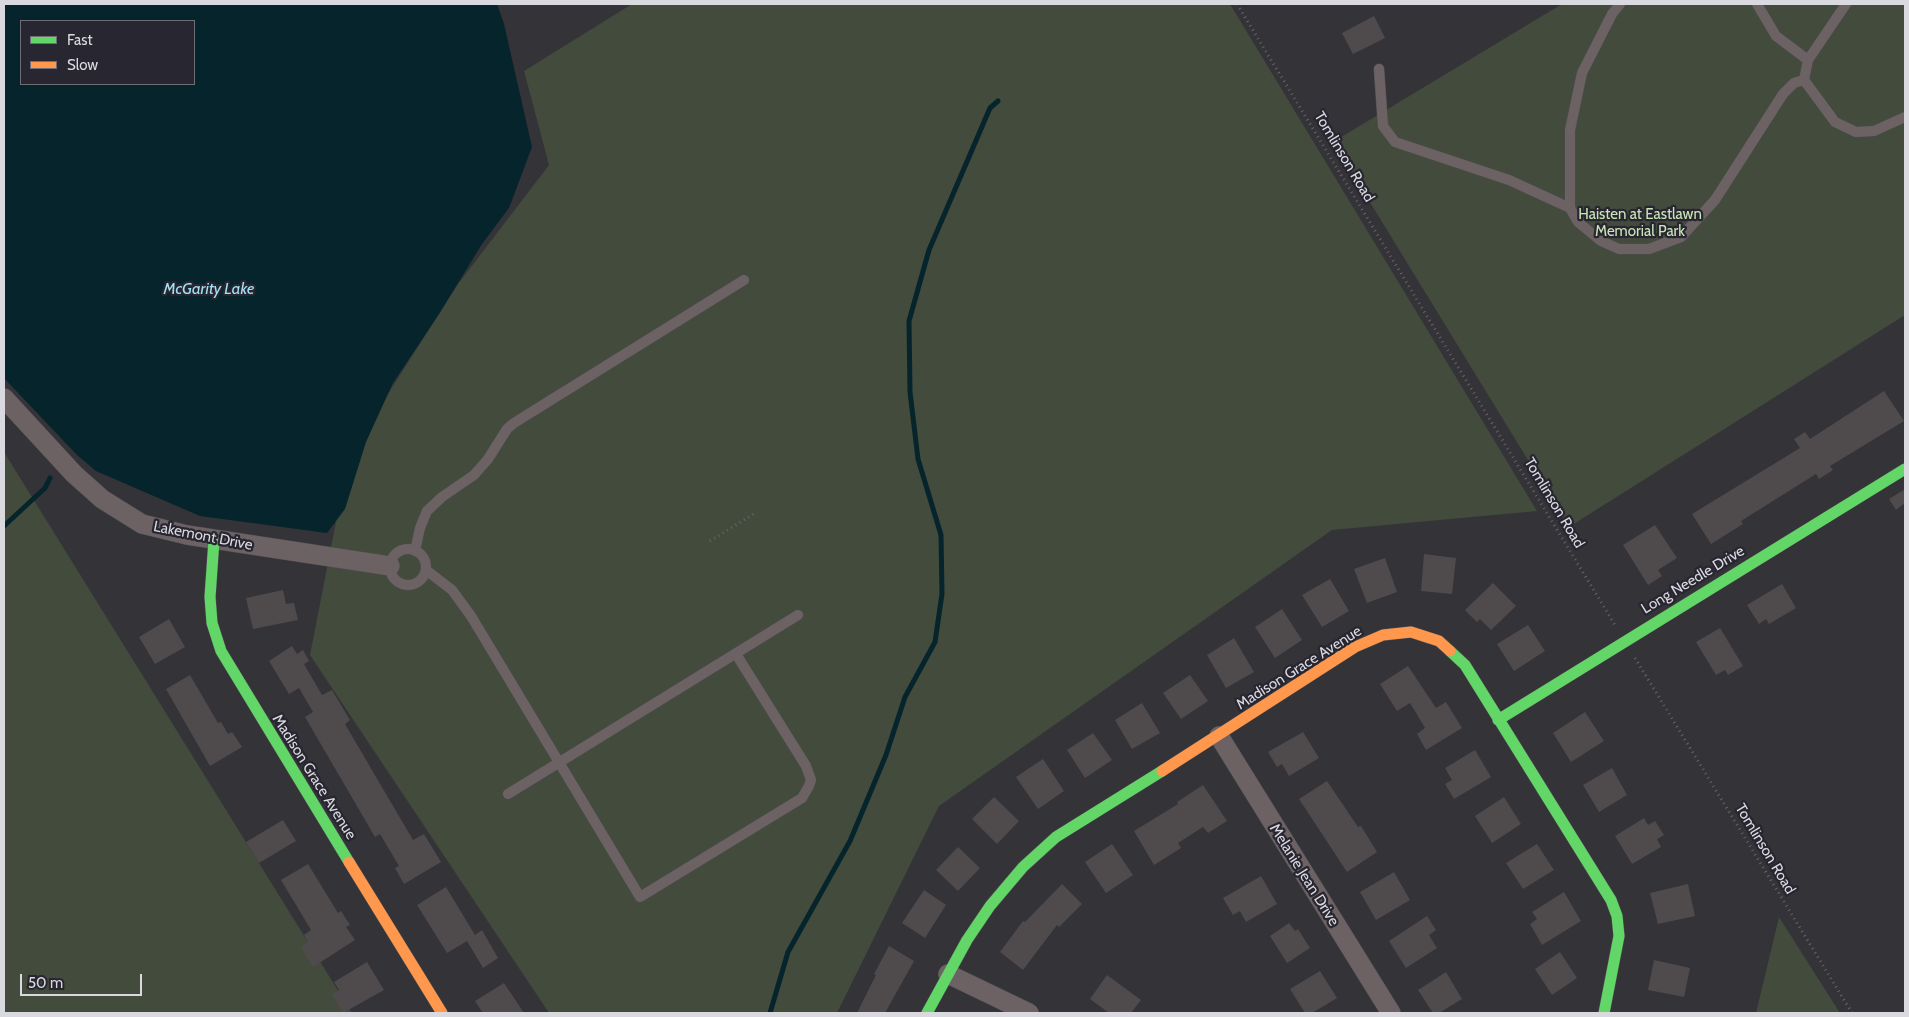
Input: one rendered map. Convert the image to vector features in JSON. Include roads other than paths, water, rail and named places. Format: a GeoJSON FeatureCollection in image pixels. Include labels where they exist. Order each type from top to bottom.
{"type":"FeatureCollection","features":[{"type":"Feature","properties":{"kind":"street","name":"Lakemont Drive"},"geometry":{"type":"LineString","coordinates":[[4,398],[74,474],[121,512],[142,524],[162,531],[214,540],[390,566]]}},
{"type":"Feature","properties":{"kind":"street","name":"Long Needle Drive"},"geometry":{"type":"LineString","coordinates":[[1498,720],[1624,640],[1905,469]]}},
{"type":"Feature","properties":{"kind":"street","name":"Madison Grace Avenue"},"geometry":{"type":"LineString","coordinates":[[214,540],[210,597],[212,623],[222,651],[238,682],[442,1013]]}},
{"type":"Feature","properties":{"kind":"street","name":"Madison Grace Avenue"},"geometry":{"type":"LineString","coordinates":[[927,1013],[967,940],[990,906],[1023,867],[1040,851],[1087,816],[1219,736],[1355,647],[1383,635],[1397,632],[1425,634],[1439,640],[1465,664],[1615,908],[1619,936],[1604,1013]]}},
{"type":"Feature","properties":{"kind":"street","name":"Melanie Jean Drive"},"geometry":{"type":"LineString","coordinates":[[1219,736],[1391,1013]]}},
{"type":"Feature","properties":{"kind":"street"},"geometry":{"type":"LineString","coordinates":[[948,974],[1029,1013]]}},
{"type":"Feature","properties":{"kind":"lane"},"geometry":{"type":"LineString","coordinates":[[1620,4],[1612,14],[1582,74],[1570,130],[1570,208],[1578,222],[1601,241],[1620,249],[1649,249],[1682,237],[1715,200],[1783,94],[1794,84],[1804,80]]}},
{"type":"Feature","properties":{"kind":"lane"},"geometry":{"type":"LineString","coordinates":[[1757,4],[1776,36],[1808,60]]}},
{"type":"Feature","properties":{"kind":"lane"},"geometry":{"type":"LineString","coordinates":[[1846,4],[1808,60],[1804,80],[1835,122],[1856,132],[1874,131],[1905,117]]}},
{"type":"Feature","properties":{"kind":"lane"},"geometry":{"type":"LineString","coordinates":[[1380,69],[1383,126],[1394,142],[1509,180],[1570,208]]}},
{"type":"Feature","properties":{"kind":"lane"},"geometry":{"type":"LineString","coordinates":[[415,551],[420,528],[427,511],[442,497],[474,475],[488,459],[507,429],[744,280]]}},
{"type":"Feature","properties":{"kind":"lane"},"geometry":{"type":"LineString","coordinates":[[404,550],[415,551],[424,558],[426,570],[420,580],[410,585],[404,584],[394,578],[390,566],[399,552],[404,550]]}},
{"type":"Feature","properties":{"kind":"lane"},"geometry":{"type":"LineString","coordinates":[[426,570],[452,590],[461,601],[640,897],[802,798],[809,786],[811,780],[806,766],[736,654]]}},
{"type":"Feature","properties":{"kind":"lane"},"geometry":{"type":"LineString","coordinates":[[508,794],[798,615]]}},
{"type":"Feature","properties":{"kind":"water","name":"McGarity Lake"},"geometry":{"type":"Polygon","coordinates":[[[4,4],[497,4],[504,24],[532,147],[509,208],[482,244],[439,314],[393,383],[366,442],[345,509],[327,533],[200,516],[96,471],[77,455],[4,378],[4,4]]]}},
{"type":"Feature","properties":{"kind":"waterway"},"geometry":{"type":"LineString","coordinates":[[770,1013],[788,952],[850,841],[886,755],[905,697],[935,642],[942,594],[941,535],[918,459],[910,392],[909,321],[929,250],[990,108],[998,101]]}},
{"type":"Feature","properties":{"kind":"waterway"},"geometry":{"type":"LineString","coordinates":[[4,526],[45,488],[50,478]]}},
{"type":"Feature","properties":{"kind":"park label","name":"Haisten at Eastlawn Memorial Park"},"geometry":{"type":"Point","coordinates":[1640,224]}}]}
